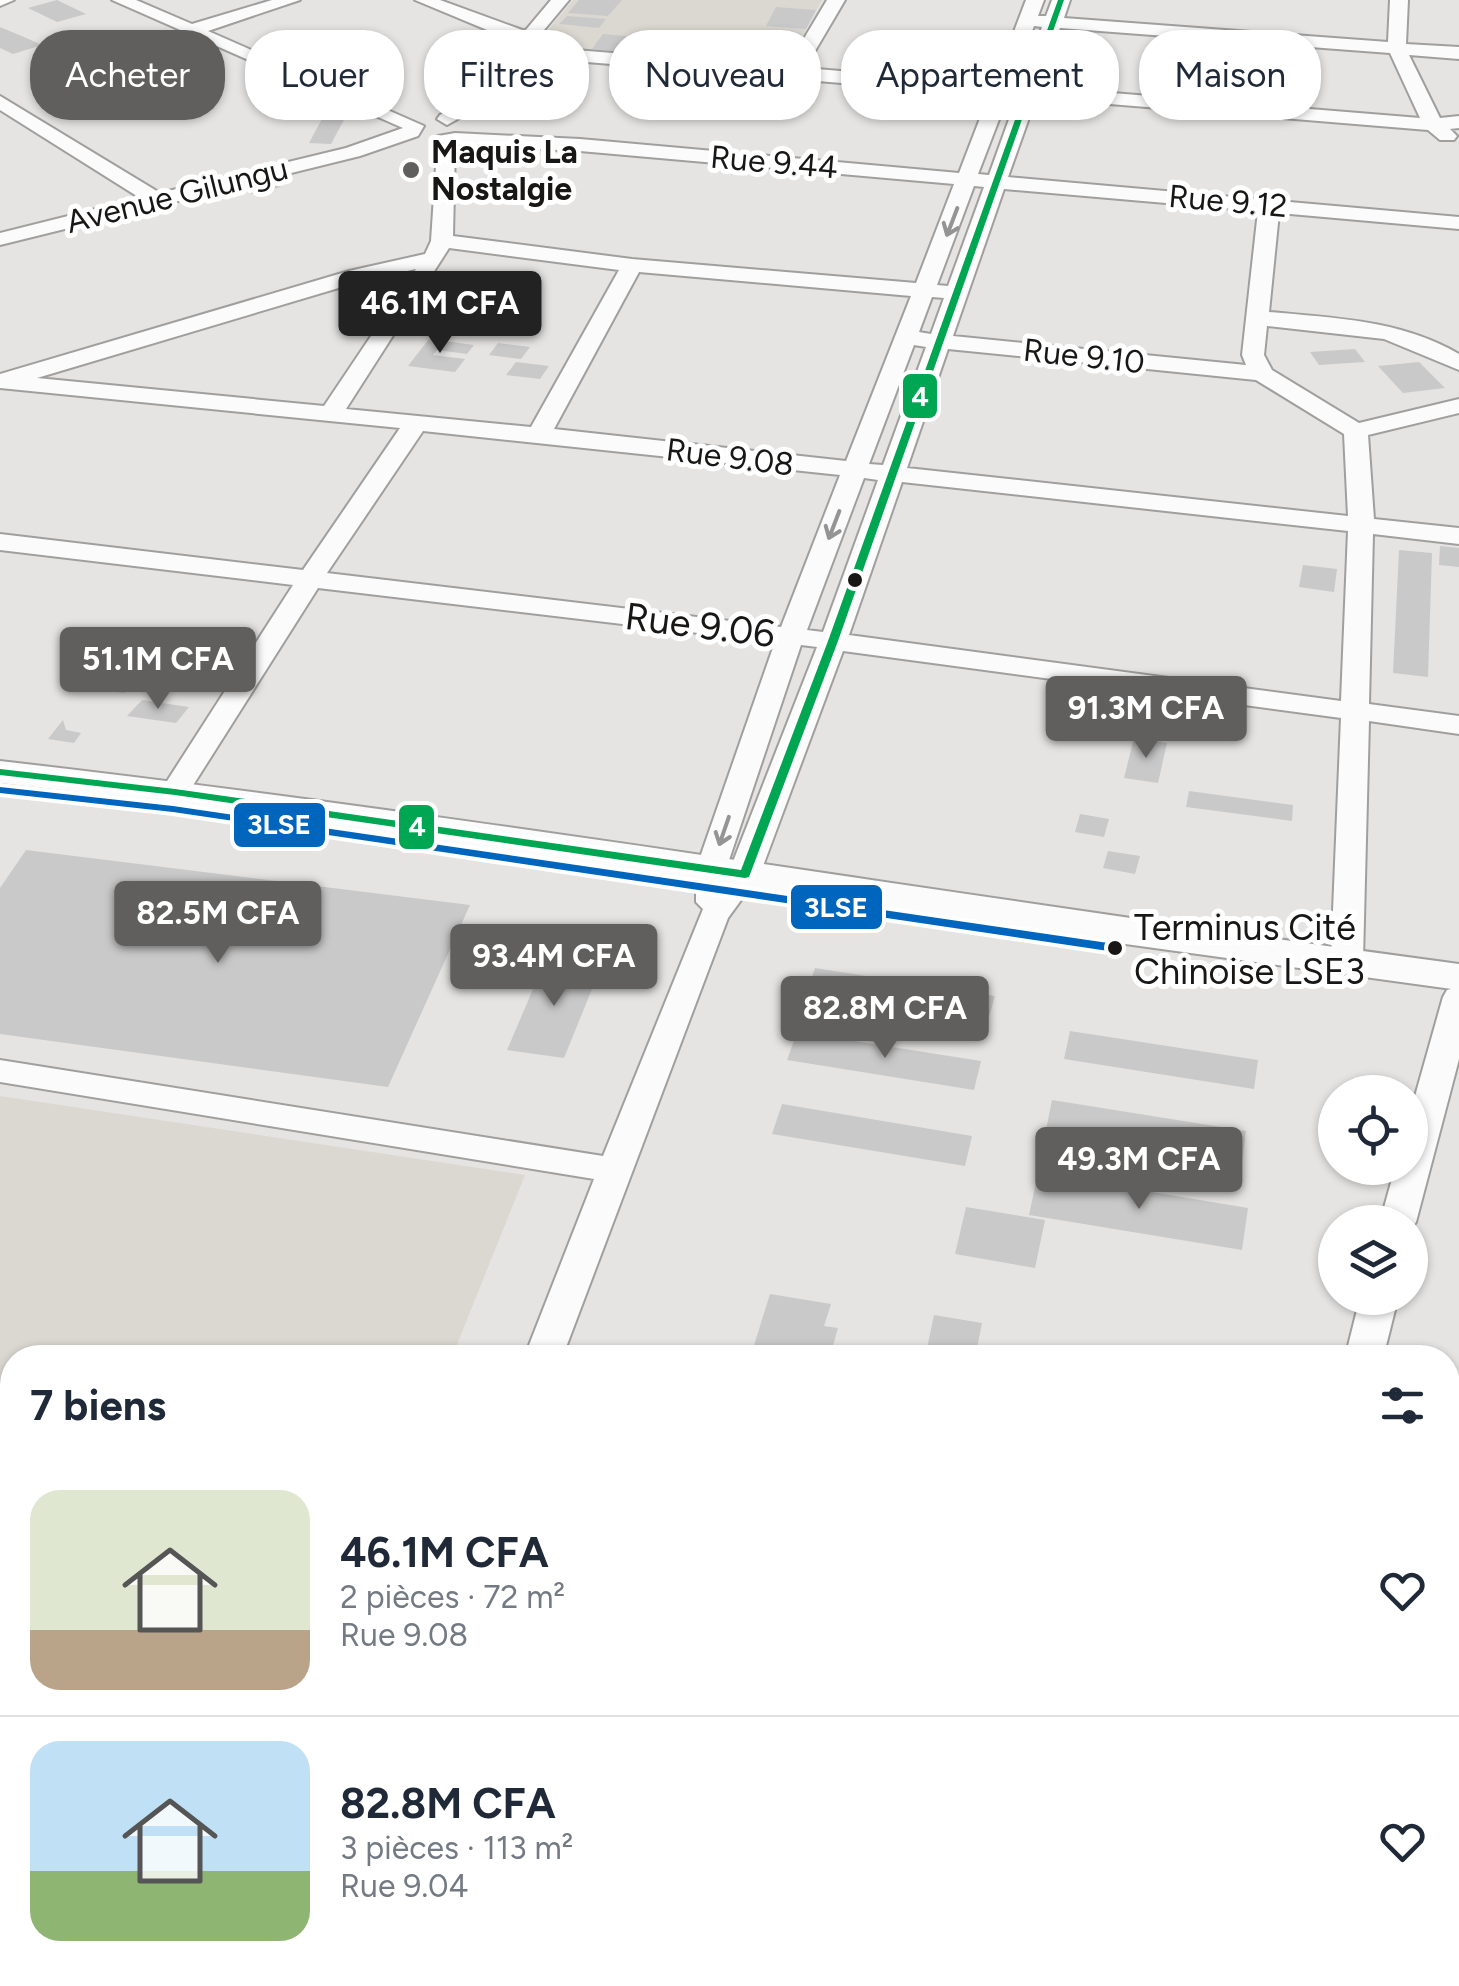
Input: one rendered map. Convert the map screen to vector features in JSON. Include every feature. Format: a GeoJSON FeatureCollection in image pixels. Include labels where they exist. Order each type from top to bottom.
{"type":"FeatureCollection","features":[{"type":"Feature","properties":{"kind":"main road"},"geometry":{"type":"LineString","coordinates":[[0,772],[176,792],[1118,931],[1459,976]]}},
{"type":"Feature","properties":{"kind":"street"},"geometry":{"type":"LineString","coordinates":[[120,0],[191,30],[290,0]]}},
{"type":"Feature","properties":{"kind":"street"},"geometry":{"type":"LineString","coordinates":[[424,0],[506,30]]}},
{"type":"Feature","properties":{"kind":"street"},"geometry":{"type":"LineString","coordinates":[[535,30],[560,0]]}},
{"type":"Feature","properties":{"kind":"street"},"geometry":{"type":"LineString","coordinates":[[818,30],[836,0]]}},
{"type":"Feature","properties":{"kind":"street"},"geometry":{"type":"LineString","coordinates":[[1399,0],[1397,48],[1433,125],[1459,144]]}},
{"type":"Feature","properties":{"kind":"street"},"geometry":{"type":"LineString","coordinates":[[1044,11],[1459,53]]}},
{"type":"Feature","properties":{"kind":"street"},"geometry":{"type":"LineString","coordinates":[[225,44],[369,105],[439,129]]}},
{"type":"Feature","properties":{"kind":"street"},"geometry":{"type":"LineString","coordinates":[[1119,99],[1433,125],[1459,122]]}},
{"type":"Feature","properties":{"kind":"street"},"geometry":{"type":"LineString","coordinates":[[0,102],[155,200]]}},
{"type":"Feature","properties":{"kind":"street"},"geometry":{"type":"LineString","coordinates":[[439,129],[452,120]]}},
{"type":"Feature","properties":{"kind":"street"},"geometry":{"type":"LineString","coordinates":[[547,1345],[713,916],[791,636],[990,120]]}},
{"type":"Feature","properties":{"kind":"street"},"geometry":{"type":"LineString","coordinates":[[728,871],[833,641],[1018,120]]}},
{"type":"Feature","properties":{"kind":"street"},"geometry":{"type":"LineString","coordinates":[[332,414],[438,250],[439,129]]}},
{"type":"Feature","properties":{"kind":"street","name":"Rue 9.44"},"geometry":{"type":"LineString","coordinates":[[439,129],[580,145],[997,180]]}},
{"type":"Feature","properties":{"kind":"street","name":"Avenue Gilungu"},"geometry":{"type":"LineString","coordinates":[[0,240],[439,129]]}},
{"type":"Feature","properties":{"kind":"street","name":"Rue 9.12"},"geometry":{"type":"LineString","coordinates":[[997,180],[1459,223]]}},
{"type":"Feature","properties":{"kind":"street"},"geometry":{"type":"LineString","coordinates":[[1269,205],[1252,355],[1262,374],[1355,431],[1459,406]]}},
{"type":"Feature","properties":{"kind":"street"},"geometry":{"type":"LineString","coordinates":[[0,381],[438,250],[956,293]]}},
{"type":"Feature","properties":{"kind":"street"},"geometry":{"type":"LineString","coordinates":[[540,435],[632,265]]}},
{"type":"Feature","properties":{"kind":"street"},"geometry":{"type":"LineString","coordinates":[[1258,318],[1351,327],[1422,340],[1459,363]]}},
{"type":"Feature","properties":{"kind":"street","name":"Rue 9.10"},"geometry":{"type":"LineString","coordinates":[[906,338],[1262,374]]}},
{"type":"Feature","properties":{"kind":"street","name":"Rue 9.08"},"geometry":{"type":"LineString","coordinates":[[0,381],[540,435],[1459,536]]}},
{"type":"Feature","properties":{"kind":"street"},"geometry":{"type":"LineString","coordinates":[[176,792],[310,579],[416,423]]}},
{"type":"Feature","properties":{"kind":"street"},"geometry":{"type":"LineString","coordinates":[[1346,959],[1360,524],[1360,455],[1355,431]]}},
{"type":"Feature","properties":{"kind":"street","name":"Rue 9.06"},"geometry":{"type":"LineString","coordinates":[[0,542],[833,641],[1459,725]]}},
{"type":"Feature","properties":{"kind":"street"},"geometry":{"type":"LineString","coordinates":[[1403,1205],[1459,996]]}},
{"type":"Feature","properties":{"kind":"street"},"geometry":{"type":"LineString","coordinates":[[0,1071],[613,1170]]}},
{"type":"Feature","properties":{"kind":"street"},"geometry":{"type":"LineString","coordinates":[[1367,1345],[1375,1315]]}},
{"type":"Feature","properties":{"kind":"shaded area"},"geometry":{"type":"Polygon","coordinates":[[[573,0],[822,0],[806,30],[609,30],[609,52],[589,50],[589,30],[548,30],[573,0]]]}},
{"type":"Feature","properties":{"kind":"shaded area"},"geometry":{"type":"Polygon","coordinates":[[[0,1096],[525,1175],[457,1345],[0,1345],[0,1096]]]}},
{"type":"Feature","properties":{"kind":"building"},"geometry":{"type":"Polygon","coordinates":[[[57,0],[86,14],[57,22],[28,8],[57,0]]]}},
{"type":"Feature","properties":{"kind":"building"},"geometry":{"type":"Polygon","coordinates":[[[579,0],[622,0],[608,16],[568,13],[579,0]]]}},
{"type":"Feature","properties":{"kind":"building"},"geometry":{"type":"Polygon","coordinates":[[[776,7],[816,10],[806,29],[766,26],[776,7]]]}},
{"type":"Feature","properties":{"kind":"building"},"geometry":{"type":"Polygon","coordinates":[[[567,16],[606,19],[599,28],[559,24],[567,16]]]}},
{"type":"Feature","properties":{"kind":"building"},"geometry":{"type":"Polygon","coordinates":[[[0,27],[30,40],[30,49],[13,54],[0,48],[0,27]]]}},
{"type":"Feature","properties":{"kind":"building"},"geometry":{"type":"Polygon","coordinates":[[[603,34],[609,35],[609,51],[592,49],[603,34]]]}},
{"type":"Feature","properties":{"kind":"building"},"geometry":{"type":"Polygon","coordinates":[[[321,120],[344,120],[331,144],[309,143],[321,120]]]}},
{"type":"Feature","properties":{"kind":"building"},"geometry":{"type":"Polygon","coordinates":[[[272,180],[281,187],[252,194],[243,188],[272,180]]]}},
{"type":"Feature","properties":{"kind":"building"},"geometry":{"type":"Polygon","coordinates":[[[429,339],[474,345],[467,354],[437,350],[433,355],[465,359],[455,372],[408,366],[429,339]]]}},
{"type":"Feature","properties":{"kind":"building"},"geometry":{"type":"Polygon","coordinates":[[[498,343],[530,347],[521,359],[489,355],[498,343]]]}},
{"type":"Feature","properties":{"kind":"building"},"geometry":{"type":"Polygon","coordinates":[[[1355,349],[1365,362],[1319,365],[1310,352],[1355,349]]]}},
{"type":"Feature","properties":{"kind":"building"},"geometry":{"type":"Polygon","coordinates":[[[516,362],[549,366],[540,379],[506,375],[516,362]]]}},
{"type":"Feature","properties":{"kind":"building"},"geometry":{"type":"Polygon","coordinates":[[[1419,362],[1445,388],[1403,393],[1378,366],[1419,362]]]}},
{"type":"Feature","properties":{"kind":"building"},"geometry":{"type":"Polygon","coordinates":[[[1440,546],[1459,548],[1459,567],[1439,565],[1440,546]]]}},
{"type":"Feature","properties":{"kind":"building"},"geometry":{"type":"Polygon","coordinates":[[[1399,550],[1432,553],[1428,677],[1393,673],[1399,550]]]}},
{"type":"Feature","properties":{"kind":"building"},"geometry":{"type":"Polygon","coordinates":[[[1303,565],[1337,569],[1334,592],[1299,587],[1303,565]]]}},
{"type":"Feature","properties":{"kind":"building"},"geometry":{"type":"Polygon","coordinates":[[[112,655],[162,660],[160,671],[148,667],[124,693],[88,688],[112,655]]]}},
{"type":"Feature","properties":{"kind":"building"},"geometry":{"type":"Polygon","coordinates":[[[142,700],[189,707],[176,723],[127,716],[142,700]]]}},
{"type":"Feature","properties":{"kind":"building"},"geometry":{"type":"Polygon","coordinates":[[[63,720],[66,730],[81,733],[74,743],[48,739],[63,720]]]}},
{"type":"Feature","properties":{"kind":"building"},"geometry":{"type":"Polygon","coordinates":[[[1134,738],[1167,743],[1158,783],[1124,778],[1134,738]]]}},
{"type":"Feature","properties":{"kind":"building"},"geometry":{"type":"Polygon","coordinates":[[[1189,791],[1293,805],[1292,821],[1186,807],[1189,791]]]}},
{"type":"Feature","properties":{"kind":"building"},"geometry":{"type":"Polygon","coordinates":[[[1080,814],[1109,819],[1104,837],[1075,832],[1080,814]]]}},
{"type":"Feature","properties":{"kind":"building"},"geometry":{"type":"Polygon","coordinates":[[[26,850],[470,905],[388,1087],[0,1034],[0,888],[26,850]]]}},
{"type":"Feature","properties":{"kind":"building"},"geometry":{"type":"Polygon","coordinates":[[[1108,851],[1140,856],[1135,874],[1103,868],[1108,851]]]}},
{"type":"Feature","properties":{"kind":"building"},"geometry":{"type":"Polygon","coordinates":[[[546,959],[601,967],[564,1058],[507,1050],[546,959]]]}},
{"type":"Feature","properties":{"kind":"building"},"geometry":{"type":"Polygon","coordinates":[[[815,968],[995,996],[987,1023],[806,995],[815,968]]]}},
{"type":"Feature","properties":{"kind":"building"},"geometry":{"type":"Polygon","coordinates":[[[1070,1031],[1258,1060],[1254,1089],[1064,1059],[1070,1031]]]}},
{"type":"Feature","properties":{"kind":"building"},"geometry":{"type":"Polygon","coordinates":[[[797,1032],[981,1061],[974,1090],[787,1060],[797,1032]]]}},
{"type":"Feature","properties":{"kind":"building"},"geometry":{"type":"Polygon","coordinates":[[[1052,1100],[1246,1131],[1242,1161],[1046,1130],[1052,1100]]]}},
{"type":"Feature","properties":{"kind":"building"},"geometry":{"type":"Polygon","coordinates":[[[782,1104],[972,1136],[965,1166],[772,1134],[782,1104]]]}},
{"type":"Feature","properties":{"kind":"building"},"geometry":{"type":"Polygon","coordinates":[[[1038,1173],[1248,1208],[1242,1250],[1029,1215],[1038,1173]]]}},
{"type":"Feature","properties":{"kind":"building"},"geometry":{"type":"Polygon","coordinates":[[[966,1207],[1045,1220],[1035,1268],[955,1254],[966,1207]]]}},
{"type":"Feature","properties":{"kind":"building"},"geometry":{"type":"Polygon","coordinates":[[[770,1294],[831,1304],[824,1326],[838,1328],[833,1345],[754,1345],[770,1294]]]}},
{"type":"Feature","properties":{"kind":"building"},"geometry":{"type":"Polygon","coordinates":[[[934,1315],[982,1323],[978,1345],[928,1345],[934,1315]]]}},
{"type":"Feature","properties":{"kind":"transit line","name":"4"},"geometry":{"type":"LineString","coordinates":[[0,772],[175,792],[745,874],[833,641],[1061,0]]}},
{"type":"Feature","properties":{"kind":"transit line","name":"3LSE"},"geometry":{"type":"LineString","coordinates":[[0,790],[173,809],[1115,948]]}},
{"type":"Feature","properties":{"kind":"place","name":"Maquis La Nostalgie"},"geometry":{"type":"Point","coordinates":[411,170]}},
{"type":"Feature","properties":{"kind":"place","name":"Terminus Cité Chinoise LSE3"},"geometry":{"type":"Point","coordinates":[1115,948]}}]}
